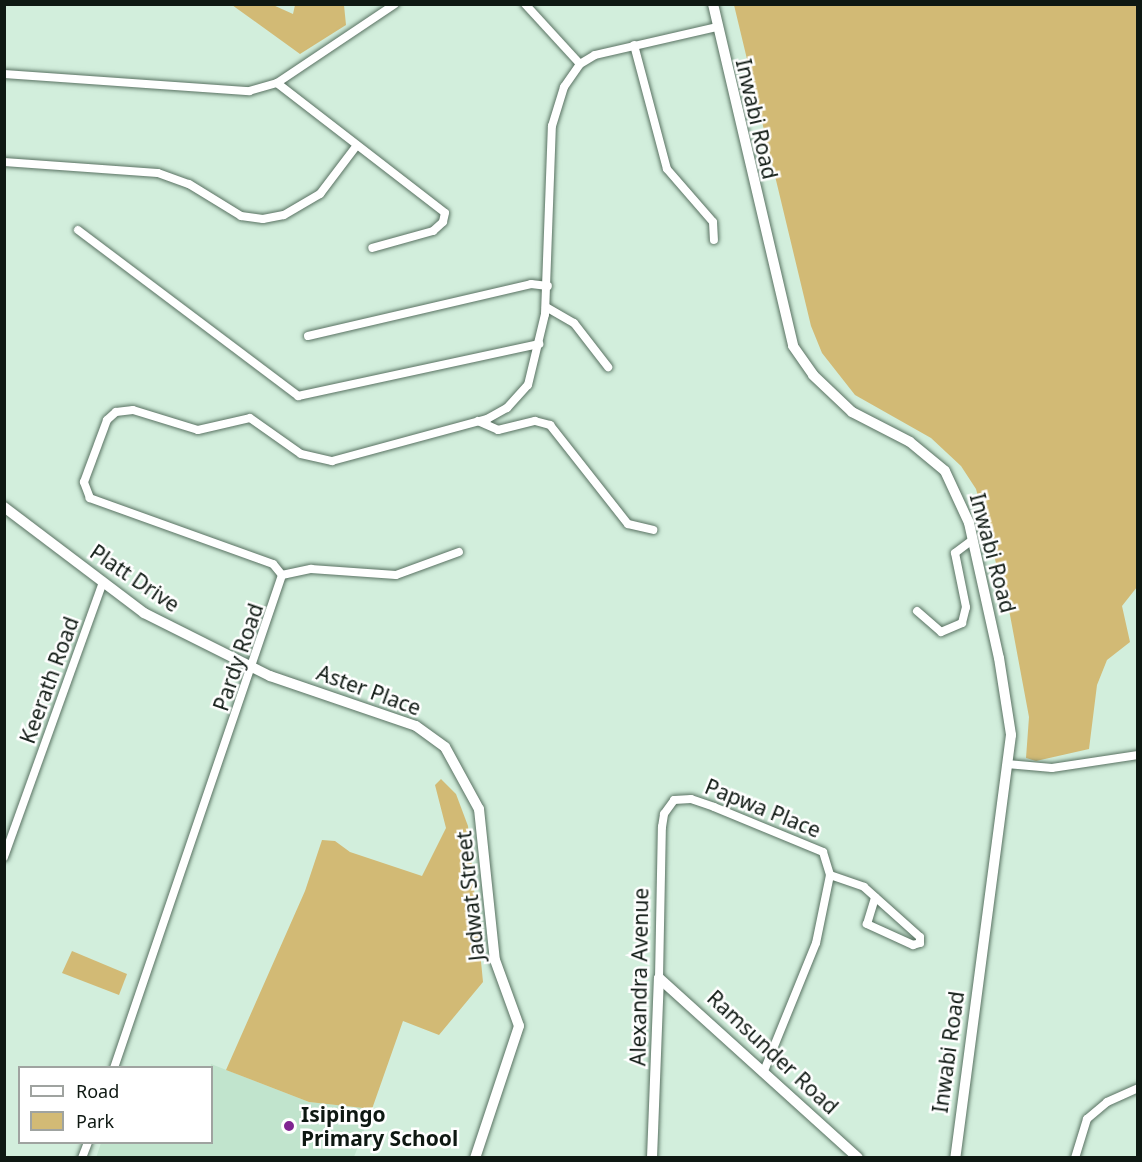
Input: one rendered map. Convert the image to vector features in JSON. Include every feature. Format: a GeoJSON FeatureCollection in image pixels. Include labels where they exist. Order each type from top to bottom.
{"type":"FeatureCollection","features":[{"type":"Feature","properties":{"kind":"street"},"geometry":{"type":"LineString","coordinates":[[4,74],[226,91],[277,82],[395,4]]}},
{"type":"Feature","properties":{"kind":"street"},"geometry":{"type":"LineString","coordinates":[[525,4],[580,64]]}},
{"type":"Feature","properties":{"kind":"street","name":"Inwabi Road"},"geometry":{"type":"LineString","coordinates":[[713,4],[794,346],[813,375],[852,412],[910,442],[945,471],[963,504],[1010,719],[1007,764],[955,1158]]}},
{"type":"Feature","properties":{"kind":"street"},"geometry":{"type":"LineString","coordinates":[[459,552],[396,575],[310,570],[282,574],[273,564],[90,498],[84,482],[107,420],[123,410],[198,430],[250,417],[301,454],[332,461],[478,421],[520,399],[539,344],[546,307],[552,126],[564,87],[580,64],[595,54],[717,27]]}},
{"type":"Feature","properties":{"kind":"street"},"geometry":{"type":"LineString","coordinates":[[634,45],[667,169],[713,222],[714,240]]}},
{"type":"Feature","properties":{"kind":"street"},"geometry":{"type":"LineString","coordinates":[[277,82],[446,216],[440,226],[426,234],[372,248]]}},
{"type":"Feature","properties":{"kind":"street"},"geometry":{"type":"LineString","coordinates":[[4,162],[158,173],[189,184],[241,216],[263,219],[284,215],[320,194],[357,145]]}},
{"type":"Feature","properties":{"kind":"street"},"geometry":{"type":"LineString","coordinates":[[78,230],[298,396],[539,344]]}},
{"type":"Feature","properties":{"kind":"street"},"geometry":{"type":"LineString","coordinates":[[308,336],[531,284],[548,286]]}},
{"type":"Feature","properties":{"kind":"street"},"geometry":{"type":"LineString","coordinates":[[546,307],[574,323],[608,367]]}},
{"type":"Feature","properties":{"kind":"street"},"geometry":{"type":"LineString","coordinates":[[478,421],[498,430],[534,420],[550,425],[628,524],[653,530]]}},
{"type":"Feature","properties":{"kind":"street","name":"Platt Drive"},"geometry":{"type":"LineString","coordinates":[[4,507],[144,613],[254,666]]}},
{"type":"Feature","properties":{"kind":"street"},"geometry":{"type":"LineString","coordinates":[[917,611],[941,632],[962,623],[966,607],[954,560],[958,548],[972,540]]}},
{"type":"Feature","properties":{"kind":"street","name":"Pardy Road"},"geometry":{"type":"LineString","coordinates":[[115,1066],[254,666],[282,574]]}},
{"type":"Feature","properties":{"kind":"street","name":"Keerath Road"},"geometry":{"type":"LineString","coordinates":[[4,858],[103,582]]}},
{"type":"Feature","properties":{"kind":"street","name":"Aster Place"},"geometry":{"type":"LineString","coordinates":[[254,666],[270,676],[426,731],[458,768]]}},
{"type":"Feature","properties":{"kind":"street"},"geometry":{"type":"LineString","coordinates":[[1007,764],[1052,768],[1137,755]]}},
{"type":"Feature","properties":{"kind":"street","name":"Jadwat Street"},"geometry":{"type":"LineString","coordinates":[[458,768],[479,809],[495,960],[519,1026],[475,1158]]}},
{"type":"Feature","properties":{"kind":"street","name":"Papwa Place"},"geometry":{"type":"LineString","coordinates":[[674,800],[698,801],[818,848],[828,859],[830,875]]}},
{"type":"Feature","properties":{"kind":"street","name":"Alexandra Avenue"},"geometry":{"type":"LineString","coordinates":[[652,1158],[662,827],[664,814],[674,800]]}},
{"type":"Feature","properties":{"kind":"street"},"geometry":{"type":"LineString","coordinates":[[764,1071],[816,943],[830,875],[864,887],[920,937],[920,943],[913,945],[867,924],[875,897]]}},
{"type":"Feature","properties":{"kind":"street","name":"Ramsunder Road"},"geometry":{"type":"LineString","coordinates":[[658,978],[858,1158]]}},
{"type":"Feature","properties":{"kind":"street"},"geometry":{"type":"LineString","coordinates":[[1075,1158],[1087,1119],[1107,1102],[1137,1088]]}},
{"type":"Feature","properties":{"kind":"street"},"geometry":{"type":"LineString","coordinates":[[82,1158],[88,1144]]}},
{"type":"Feature","properties":{"kind":"shaded area","name":"Isipingo Primary School"},"geometry":{"type":"Polygon","coordinates":[[[211,1064],[309,1102],[372,1109],[354,1157],[96,1158],[101,1144],[213,1144],[213,1066],[211,1064]]]}},
{"type":"Feature","properties":{"kind":"green space"},"geometry":{"type":"Polygon","coordinates":[[[232,5],[273,5],[293,14],[295,5],[344,5],[346,25],[300,54],[232,5]]]}},
{"type":"Feature","properties":{"kind":"green space"},"geometry":{"type":"Polygon","coordinates":[[[734,5],[1137,5],[1137,587],[1122,606],[1130,642],[1107,660],[1097,685],[1089,749],[1036,761],[1026,758],[1029,717],[1010,615],[976,489],[961,466],[931,438],[855,395],[822,353],[811,326],[734,5]]]}},
{"type":"Feature","properties":{"kind":"green space"},"geometry":{"type":"Polygon","coordinates":[[[441,779],[456,794],[468,826],[483,982],[439,1035],[403,1021],[372,1109],[309,1102],[226,1070],[305,891],[322,840],[335,841],[350,852],[422,876],[446,828],[435,785],[441,779]]]}},
{"type":"Feature","properties":{"kind":"green space"},"geometry":{"type":"Polygon","coordinates":[[[72,951],[127,974],[119,995],[62,973],[72,951]]]}},
{"type":"Feature","properties":{"kind":"place","name":"Isipingo Primary School"},"geometry":{"type":"Point","coordinates":[289,1126]}}]}
